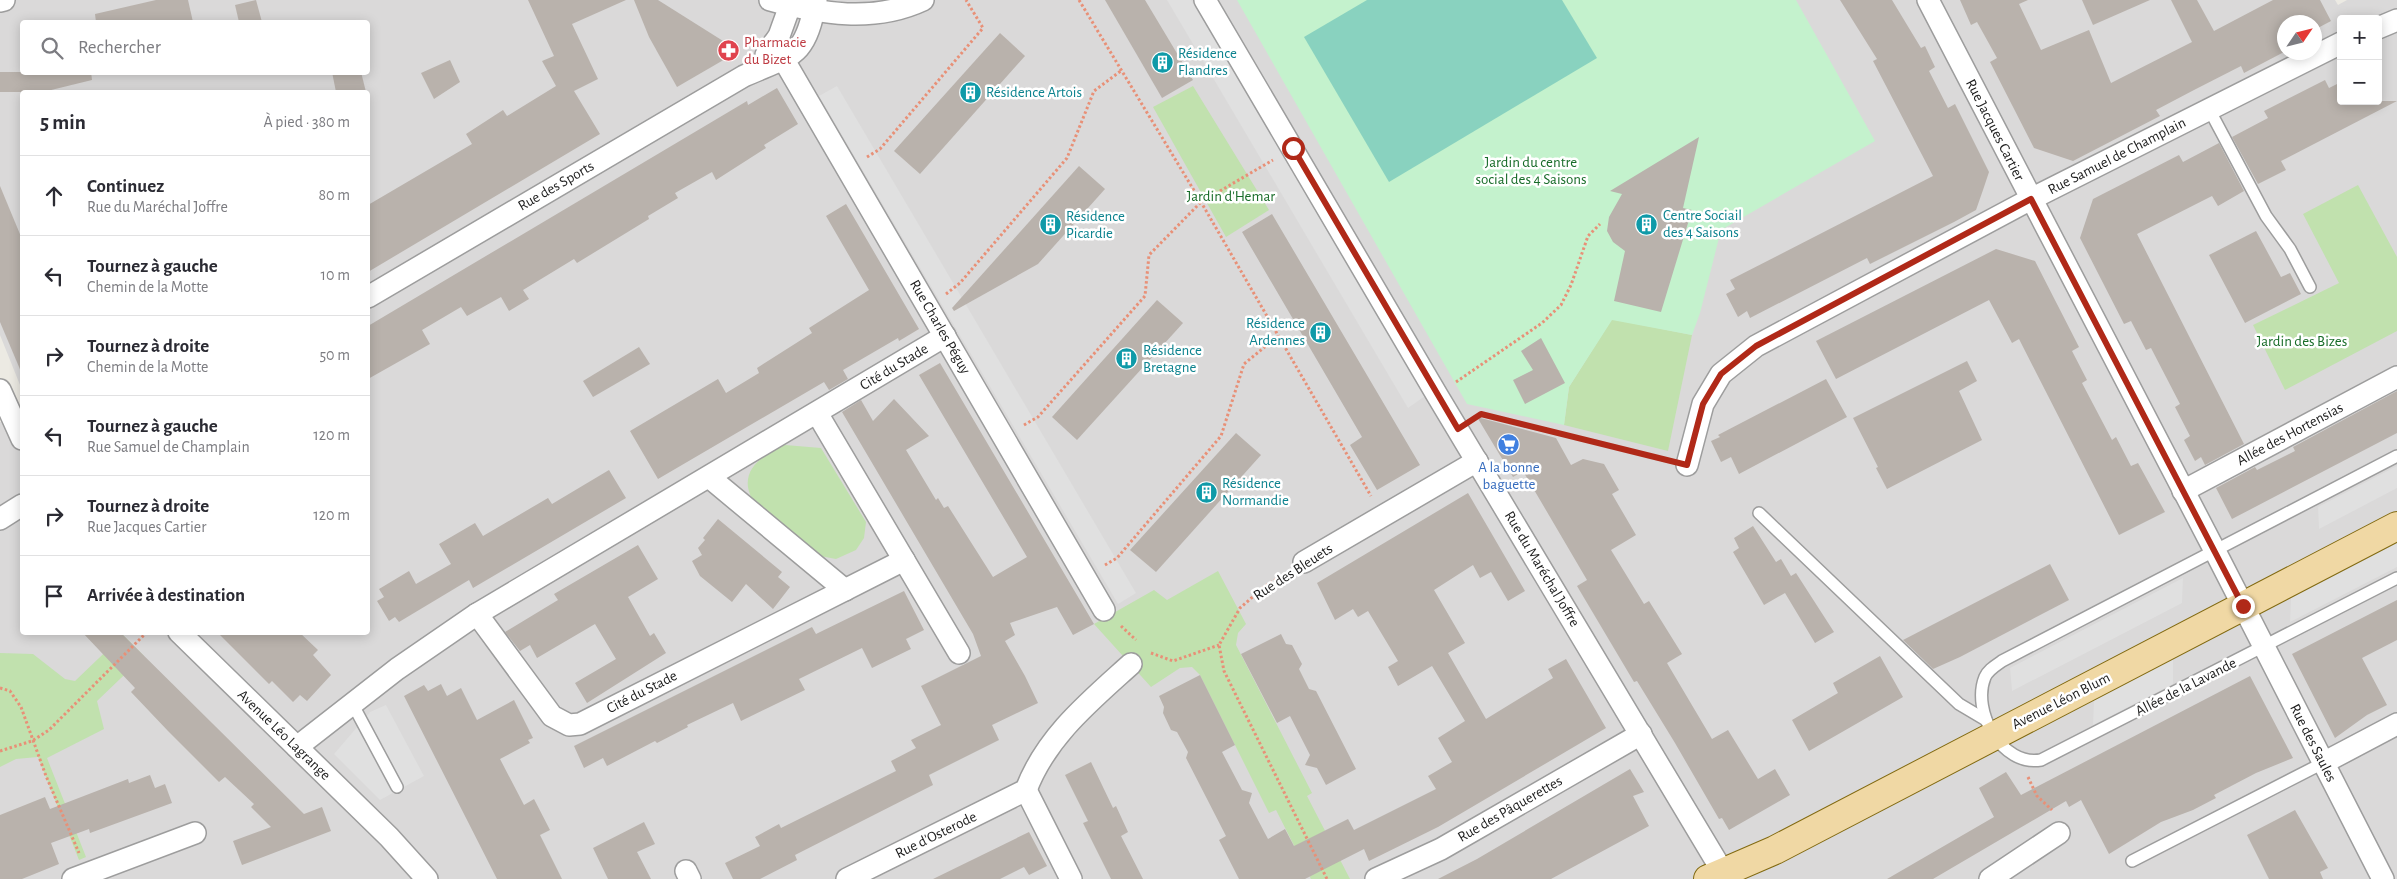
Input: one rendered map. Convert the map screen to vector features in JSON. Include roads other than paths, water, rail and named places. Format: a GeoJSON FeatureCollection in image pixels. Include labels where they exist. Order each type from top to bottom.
{"type":"FeatureCollection","features":[{"type":"Feature","properties":{"kind":"main road","name":"Avenue Léon Blum"},"geometry":{"type":"LineString","coordinates":[[2239,599],[2397,507]]}},
{"type":"Feature","properties":{"kind":"main road","name":"Avenue Léon Blum"},"geometry":{"type":"LineString","coordinates":[[1719,876],[1766,835],[1991,727],[2239,599],[2397,526]]}},
{"type":"Feature","properties":{"kind":"street"},"geometry":{"type":"LineString","coordinates":[[0,1],[4,0]]}},
{"type":"Feature","properties":{"kind":"street"},"geometry":{"type":"LineString","coordinates":[[779,51],[784,2],[868,14],[902,8],[923,0]]}},
{"type":"Feature","properties":{"kind":"street","name":"Rue du Maréchal Joffre"},"geometry":{"type":"LineString","coordinates":[[1205,0],[1437,395],[1641,734],[1719,876]]}},
{"type":"Feature","properties":{"kind":"street","name":"Rue Jacques Cartier"},"geometry":{"type":"LineString","coordinates":[[1928,0],[2239,599]]}},
{"type":"Feature","properties":{"kind":"street","name":"Rue des Sports"},"geometry":{"type":"LineString","coordinates":[[370,296],[744,76],[779,51],[802,45],[808,33],[815,5]]}},
{"type":"Feature","properties":{"kind":"street"},"geometry":{"type":"LineString","coordinates":[[2382,26],[2397,20]]}},
{"type":"Feature","properties":{"kind":"street","name":"Rue Samuel de Champlain"},"geometry":{"type":"LineString","coordinates":[[1687,465],[1703,404],[1721,374],[1756,346],[2031,199],[2337,45]]}},
{"type":"Feature","properties":{"kind":"street","name":"Rue Charles Péguy"},"geometry":{"type":"LineString","coordinates":[[779,51],[1104,610]]}},
{"type":"Feature","properties":{"kind":"street","name":"Cité du Stade"},"geometry":{"type":"LineString","coordinates":[[297,747],[397,669],[477,614],[709,478],[945,336]]}},
{"type":"Feature","properties":{"kind":"street","name":"Allée des Hortensias"},"geometry":{"type":"LineString","coordinates":[[2183,491],[2397,377]]}},
{"type":"Feature","properties":{"kind":"street"},"geometry":{"type":"LineString","coordinates":[[0,390],[20,435]]}},
{"type":"Feature","properties":{"kind":"street"},"geometry":{"type":"LineString","coordinates":[[817,413],[959,653]]}},
{"type":"Feature","properties":{"kind":"street","name":"Rue des Bleuets"},"geometry":{"type":"LineString","coordinates":[[1304,562],[1477,461]]}},
{"type":"Feature","properties":{"kind":"street"},"geometry":{"type":"LineString","coordinates":[[709,478],[845,590]]}},
{"type":"Feature","properties":{"kind":"street"},"geometry":{"type":"LineString","coordinates":[[0,519],[20,506]]}},
{"type":"Feature","properties":{"kind":"street","name":"Cité du Stade"},"geometry":{"type":"LineString","coordinates":[[477,614],[552,716],[569,725],[580,724],[904,560]]}},
{"type":"Feature","properties":{"kind":"street","name":"Rue des Saules"},"geometry":{"type":"LineString","coordinates":[[2239,599],[2383,879]]}},
{"type":"Feature","properties":{"kind":"street","name":"Avenue Léo Lagrange"},"geometry":{"type":"LineString","coordinates":[[182,635],[389,837],[427,879]]}},
{"type":"Feature","properties":{"kind":"street"},"geometry":{"type":"LineString","coordinates":[[1071,879],[1026,790],[1034,770],[1053,741],[1075,716],[1131,664]]}},
{"type":"Feature","properties":{"kind":"street"},"geometry":{"type":"LineString","coordinates":[[2323,762],[2397,724]]}},
{"type":"Feature","properties":{"kind":"street","name":"Rue des Pâquerettes"},"geometry":{"type":"LineString","coordinates":[[1376,879],[1441,849],[1641,734]]}},
{"type":"Feature","properties":{"kind":"street","name":"Rue d'Osterode"},"geometry":{"type":"LineString","coordinates":[[847,879],[1026,790]]}},
{"type":"Feature","properties":{"kind":"street"},"geometry":{"type":"LineString","coordinates":[[80,876],[195,833]]}},
{"type":"Feature","properties":{"kind":"street"},"geometry":{"type":"LineString","coordinates":[[1990,879],[2060,833]]}},
{"type":"Feature","properties":{"kind":"street","name":"Avenue Léo Lagrange"},"geometry":{"type":"LineString","coordinates":[[389,837],[442,879]]}},
{"type":"Feature","properties":{"kind":"lane"},"geometry":{"type":"LineString","coordinates":[[2209,109],[2266,216],[2290,249],[2310,287]]}},
{"type":"Feature","properties":{"kind":"lane"},"geometry":{"type":"LineString","coordinates":[[1991,727],[1982,690],[1986,676],[2002,661],[2397,456]]}},
{"type":"Feature","properties":{"kind":"lane"},"geometry":{"type":"LineString","coordinates":[[1759,513],[1959,704],[1991,727]]}},
{"type":"Feature","properties":{"kind":"lane","name":"Allée de la Lavande"},"geometry":{"type":"LineString","coordinates":[[1991,727],[2002,745],[2019,759],[2036,761],[2052,756],[2397,578]]}},
{"type":"Feature","properties":{"kind":"lane"},"geometry":{"type":"LineString","coordinates":[[352,703],[396,787]]}},
{"type":"Feature","properties":{"kind":"lane"},"geometry":{"type":"LineString","coordinates":[[2132,861],[2323,762]]}},
{"type":"Feature","properties":{"kind":"place","name":"Pharmacie du Bizet"},"geometry":{"type":"Point","coordinates":[728,51]}},
{"type":"Feature","properties":{"kind":"place","name":"Résidence Flandres"},"geometry":{"type":"Point","coordinates":[1162,62]}},
{"type":"Feature","properties":{"kind":"place","name":"Résidence Artois"},"geometry":{"type":"Point","coordinates":[970,92]}},
{"type":"Feature","properties":{"kind":"place","name":"Centre Sociail des 4 Saisons"},"geometry":{"type":"Point","coordinates":[1647,224]}},
{"type":"Feature","properties":{"kind":"place","name":"Résidence Picardie"},"geometry":{"type":"Point","coordinates":[1050,225]}},
{"type":"Feature","properties":{"kind":"place","name":"Résidence Ardennes"},"geometry":{"type":"Point","coordinates":[1321,332]}},
{"type":"Feature","properties":{"kind":"place","name":"Résidence Bretagne"},"geometry":{"type":"Point","coordinates":[1127,359]}},
{"type":"Feature","properties":{"kind":"place","name":"A la bonne baguette"},"geometry":{"type":"Point","coordinates":[1509,444]}},
{"type":"Feature","properties":{"kind":"place","name":"Résidence Normandie"},"geometry":{"type":"Point","coordinates":[1206,492]}},
{"type":"Feature","properties":{"kind":"park label","name":"Jardin du centre social des 4 Saisons"},"geometry":{"type":"Point","coordinates":[1531,170]}},
{"type":"Feature","properties":{"kind":"park label","name":"Jardin d'Hemar"},"geometry":{"type":"Point","coordinates":[1231,196]}},
{"type":"Feature","properties":{"kind":"park label","name":"Jardin des Bizes"},"geometry":{"type":"Point","coordinates":[2302,341]}}]}
